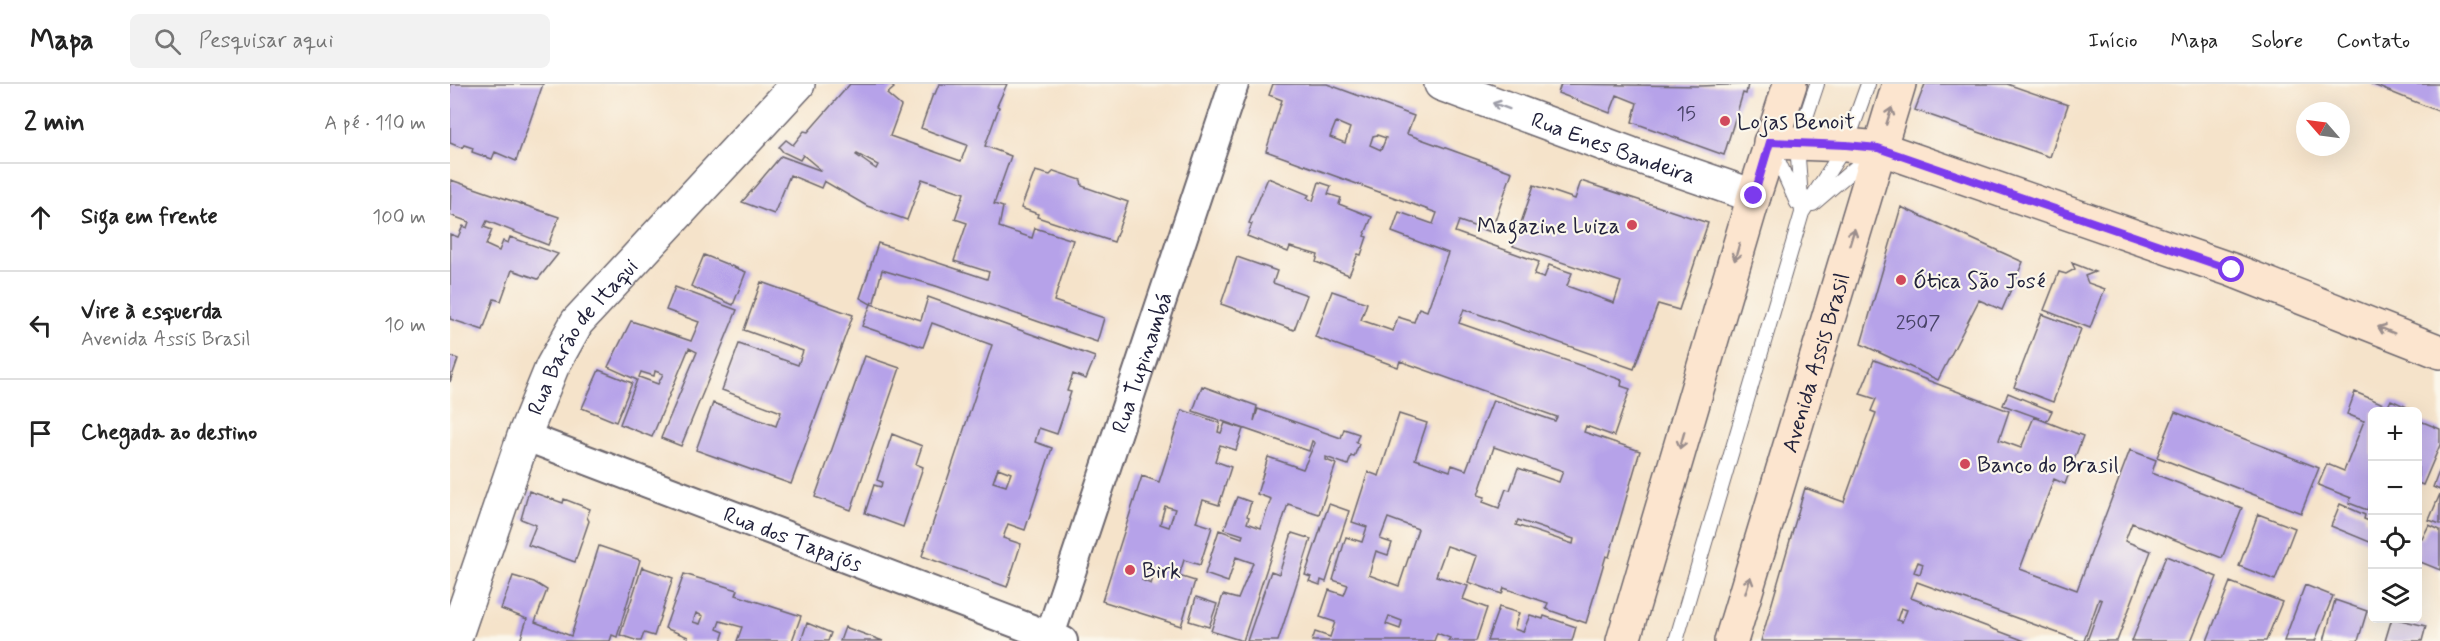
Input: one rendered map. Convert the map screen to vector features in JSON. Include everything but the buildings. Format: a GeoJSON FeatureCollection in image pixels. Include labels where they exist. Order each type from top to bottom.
{"type":"FeatureCollection","features":[{"type":"Feature","properties":{"kind":"main road"},"geometry":{"type":"LineString","coordinates":[[1623,641],[1754,196],[1784,143],[1790,84]]}},
{"type":"Feature","properties":{"kind":"main road","name":"Avenida Assis Brasil"},"geometry":{"type":"LineString","coordinates":[[1731,641],[1899,84]]}},
{"type":"Feature","properties":{"kind":"main road"},"geometry":{"type":"LineString","coordinates":[[1784,143],[1878,148],[2232,270],[2440,352]]}},
{"type":"Feature","properties":{"kind":"street","name":"Rua Barão de Itaqui"},"geometry":{"type":"LineString","coordinates":[[454,641],[524,436],[552,367],[578,322],[798,84]]}},
{"type":"Feature","properties":{"kind":"street","name":"Rua Tupinambá"},"geometry":{"type":"LineString","coordinates":[[1054,639],[1234,84]]}},
{"type":"Feature","properties":{"kind":"street","name":"Rua Enes Bandeira"},"geometry":{"type":"LineString","coordinates":[[1441,84],[1631,154],[1754,196]]}},
{"type":"Feature","properties":{"kind":"street","name":"Rua dos Tapajós"},"geometry":{"type":"LineString","coordinates":[[524,436],[1054,639]]}},
{"type":"Feature","properties":{"kind":"lane"},"geometry":{"type":"LineString","coordinates":[[1802,213],[1784,143],[1817,84]]}},
{"type":"Feature","properties":{"kind":"lane"},"geometry":{"type":"LineString","coordinates":[[1676,641],[1802,213],[1846,145],[1868,84]]}},
{"type":"Feature","properties":{"kind":"lane"},"geometry":{"type":"LineString","coordinates":[[1784,143],[1802,213]]}},
{"type":"Feature","properties":{"kind":"lane"},"geometry":{"type":"LineString","coordinates":[[1802,213],[1878,148]]}},
{"type":"Feature","properties":{"kind":"place","name":"Lojas Benoit"},"geometry":{"type":"Point","coordinates":[1725,121]}},
{"type":"Feature","properties":{"kind":"place","name":"Magazine Luiza"},"geometry":{"type":"Point","coordinates":[1632,225]}},
{"type":"Feature","properties":{"kind":"place","name":"Ótica São José"},"geometry":{"type":"Point","coordinates":[1901,280]}},
{"type":"Feature","properties":{"kind":"place","name":"Banco do Brasil"},"geometry":{"type":"Point","coordinates":[1965,464]}},
{"type":"Feature","properties":{"kind":"place","name":"Birk"},"geometry":{"type":"Point","coordinates":[1130,570]}},
{"type":"Feature","properties":{"kind":"route"},"geometry":{"type":"LineString","coordinates":[[1754,196],[1770,142],[1878,148],[2232,270]]}}]}
